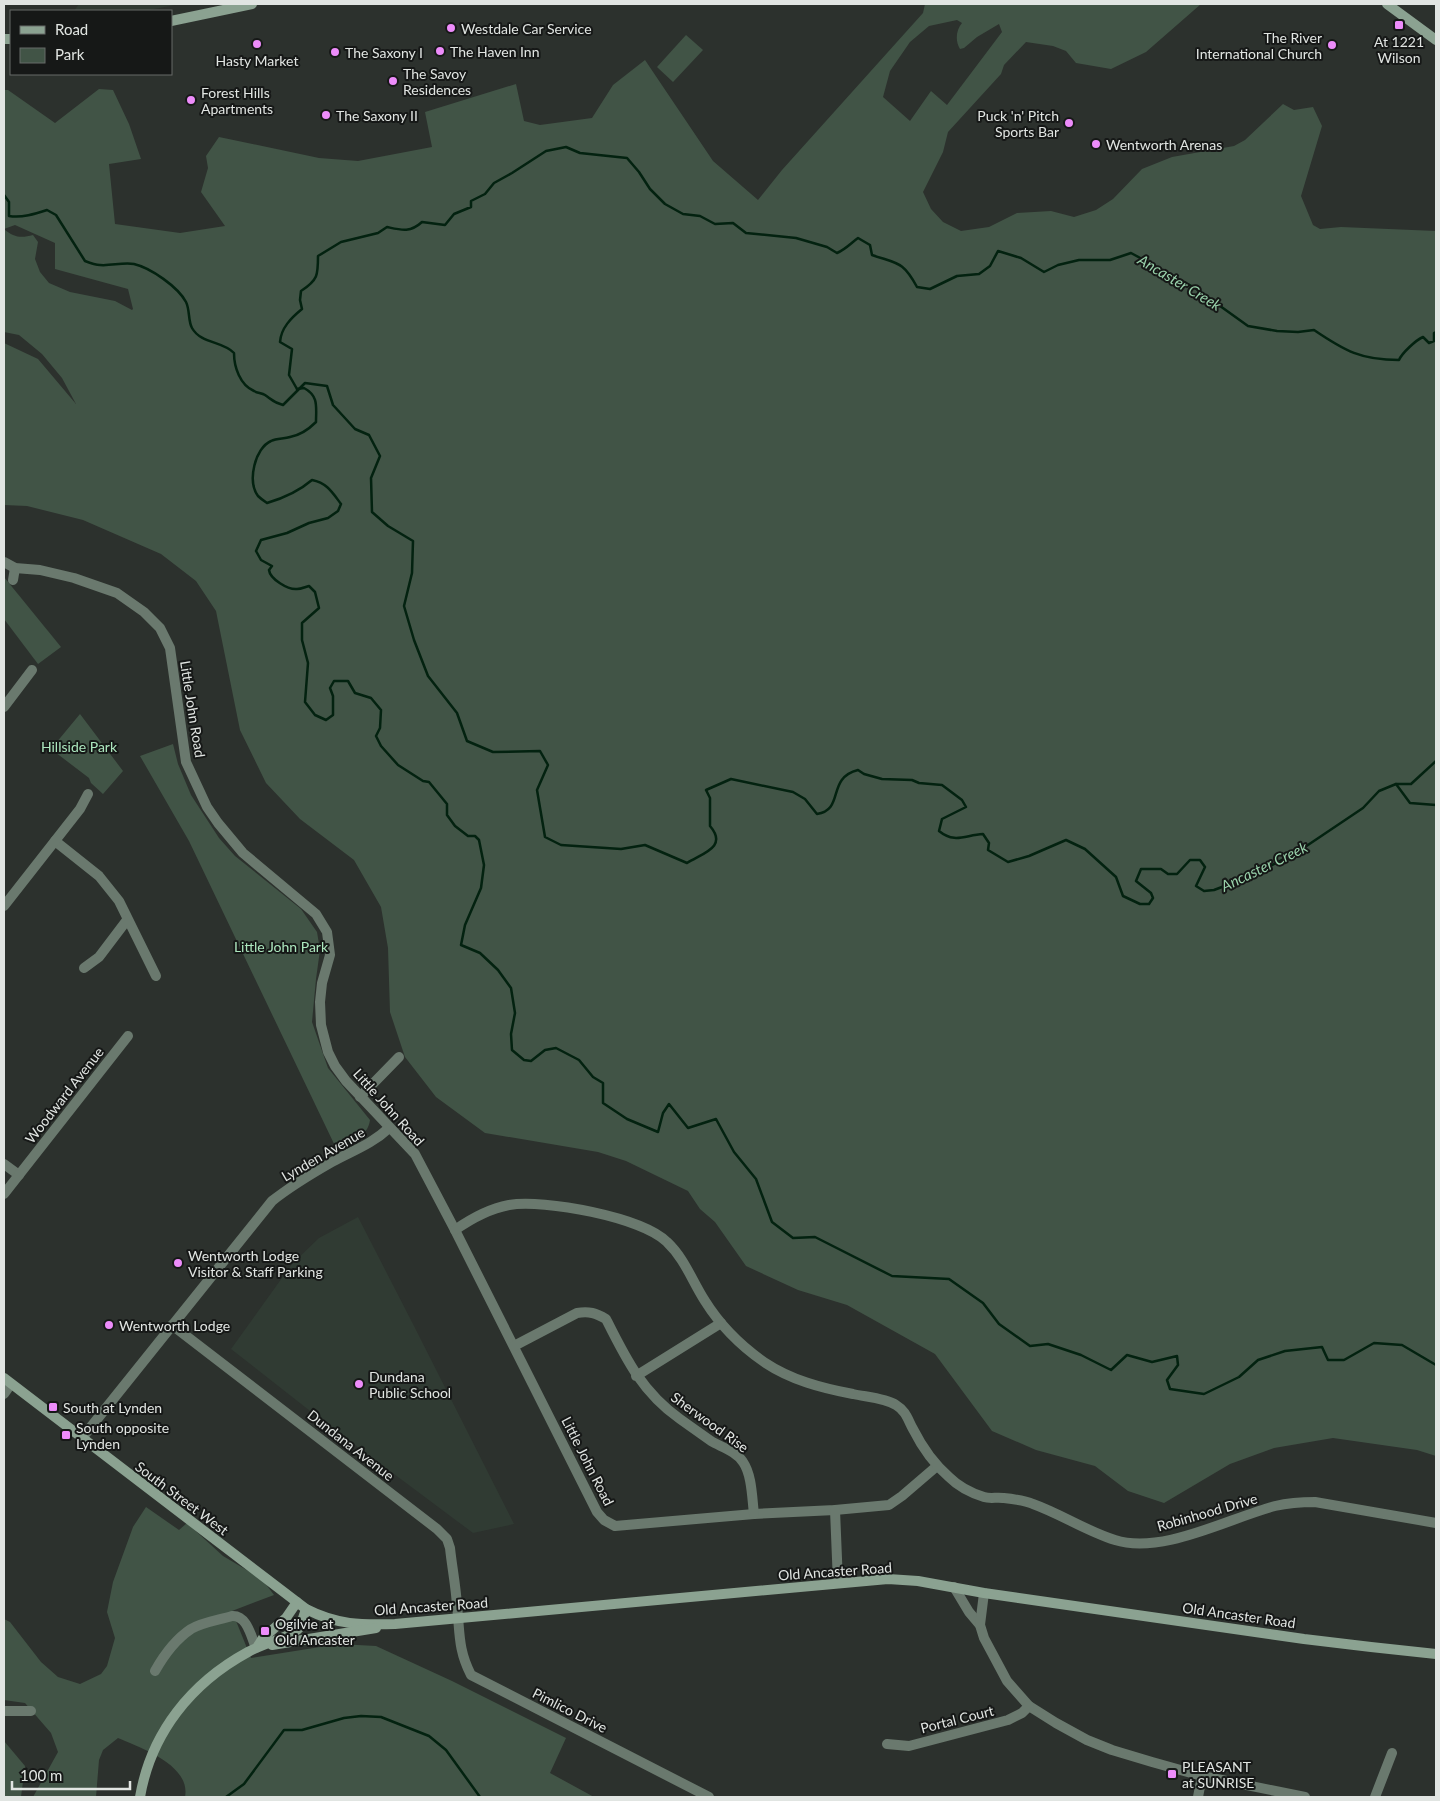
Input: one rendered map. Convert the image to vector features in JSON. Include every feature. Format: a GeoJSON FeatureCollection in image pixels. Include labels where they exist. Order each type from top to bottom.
{"type":"FeatureCollection","features":[{"type":"Feature","properties":{"kind":"street"},"geometry":{"type":"LineString","coordinates":[[172,20],[252,4]]}},
{"type":"Feature","properties":{"kind":"street"},"geometry":{"type":"LineString","coordinates":[[1388,4],[1436,40]]}},
{"type":"Feature","properties":{"kind":"street","name":"Little John Road"},"geometry":{"type":"LineString","coordinates":[[4,562],[15,568],[40,570],[74,578],[117,593],[144,612],[160,628],[170,648],[186,762],[207,807],[243,853],[316,914],[327,932],[330,954],[322,983],[320,1002],[323,1037],[328,1052],[335,1066],[360,1097],[415,1154],[597,1512],[604,1520],[615,1526],[889,1505],[936,1466]]}},
{"type":"Feature","properties":{"kind":"street"},"geometry":{"type":"LineString","coordinates":[[13,580],[15,568]]}},
{"type":"Feature","properties":{"kind":"street"},"geometry":{"type":"LineString","coordinates":[[4,707],[32,670]]}},
{"type":"Feature","properties":{"kind":"street"},"geometry":{"type":"LineString","coordinates":[[4,906],[80,809],[88,794]]}},
{"type":"Feature","properties":{"kind":"street"},"geometry":{"type":"LineString","coordinates":[[55,841],[99,876],[119,901],[156,976]]}},
{"type":"Feature","properties":{"kind":"street"},"geometry":{"type":"LineString","coordinates":[[84,968],[99,957],[127,920]]}},
{"type":"Feature","properties":{"kind":"street","name":"Woodward Avenue"},"geometry":{"type":"LineString","coordinates":[[4,1194],[128,1036]]}},
{"type":"Feature","properties":{"kind":"street"},"geometry":{"type":"LineString","coordinates":[[360,1097],[399,1057]]}},
{"type":"Feature","properties":{"kind":"street","name":"Lynden Avenue"},"geometry":{"type":"LineString","coordinates":[[82,1438],[272,1201],[296,1182],[333,1161],[369,1144],[389,1128]]}},
{"type":"Feature","properties":{"kind":"street"},"geometry":{"type":"LineString","coordinates":[[4,1164],[19,1175]]}},
{"type":"Feature","properties":{"kind":"street","name":"Robinhood Drive"},"geometry":{"type":"LineString","coordinates":[[455,1230],[490,1210],[518,1204],[534,1203],[619,1218],[643,1227],[666,1240],[682,1260],[704,1300],[721,1323],[742,1345],[757,1357],[791,1377],[821,1388],[895,1404],[906,1414],[915,1434],[936,1466],[963,1488],[985,1497],[1029,1502],[1058,1514],[1077,1525],[1118,1541],[1144,1543],[1165,1541],[1274,1507],[1298,1502],[1315,1502],[1436,1522]]}},
{"type":"Feature","properties":{"kind":"street","name":"Sherwood Rise"},"geometry":{"type":"LineString","coordinates":[[514,1346],[577,1313],[588,1311],[606,1319],[636,1376],[656,1399],[678,1418],[713,1442],[732,1452],[743,1462],[748,1476],[754,1514]]}},
{"type":"Feature","properties":{"kind":"street"},"geometry":{"type":"LineString","coordinates":[[636,1376],[721,1323]]}},
{"type":"Feature","properties":{"kind":"street","name":"Dundana Avenue"},"geometry":{"type":"LineString","coordinates":[[172,1325],[438,1529],[447,1539],[450,1548],[458,1618]]}},
{"type":"Feature","properties":{"kind":"street"},"geometry":{"type":"LineString","coordinates":[[4,1394],[8,1381]]}},
{"type":"Feature","properties":{"kind":"street","name":"South Street West"},"geometry":{"type":"LineString","coordinates":[[8,1381],[297,1602]]}},
{"type":"Feature","properties":{"kind":"street"},"geometry":{"type":"LineString","coordinates":[[835,1510],[838,1583]]}},
{"type":"Feature","properties":{"kind":"street","name":"Old Ancaster Road"},"geometry":{"type":"LineString","coordinates":[[297,1602],[306,1609],[344,1623],[368,1625],[395,1624],[888,1579],[918,1581],[954,1586],[984,1593],[1333,1642],[1436,1654]]}},
{"type":"Feature","properties":{"kind":"street"},"geometry":{"type":"LineString","coordinates":[[954,1586],[969,1612],[980,1625],[1007,1681],[1029,1706],[1056,1723],[1104,1746],[1202,1776],[1304,1797]]}},
{"type":"Feature","properties":{"kind":"street"},"geometry":{"type":"LineString","coordinates":[[980,1625],[984,1593]]}},
{"type":"Feature","properties":{"kind":"street"},"geometry":{"type":"LineString","coordinates":[[256,1648],[263,1638],[286,1618],[297,1602]]}},
{"type":"Feature","properties":{"kind":"street"},"geometry":{"type":"LineString","coordinates":[[140,1797],[154,1749],[169,1721],[181,1705],[216,1673],[256,1648],[297,1630],[300,1627],[306,1609]]}},
{"type":"Feature","properties":{"kind":"street"},"geometry":{"type":"LineString","coordinates":[[155,1671],[163,1658],[182,1636],[193,1628],[232,1616],[238,1615],[243,1619],[256,1648]]}},
{"type":"Feature","properties":{"kind":"street","name":"Pimlico Drive"},"geometry":{"type":"LineString","coordinates":[[458,1618],[463,1660],[471,1675],[708,1797]]}},
{"type":"Feature","properties":{"kind":"street"},"geometry":{"type":"LineString","coordinates":[[256,1648],[364,1632],[395,1624]]}},
{"type":"Feature","properties":{"kind":"street","name":"Portal Court"},"geometry":{"type":"LineString","coordinates":[[887,1744],[909,1746],[1008,1720],[1022,1713],[1029,1706]]}},
{"type":"Feature","properties":{"kind":"street"},"geometry":{"type":"LineString","coordinates":[[4,1710],[31,1712]]}},
{"type":"Feature","properties":{"kind":"street"},"geometry":{"type":"LineString","coordinates":[[1375,1797],[1392,1753]]}},
{"type":"Feature","properties":{"kind":"street"},"geometry":{"type":"LineString","coordinates":[[1198,1797],[1202,1776]]}},
{"type":"Feature","properties":{"kind":"shaded area"},"geometry":{"type":"Polygon","coordinates":[[[79,4],[180,4],[149,10],[75,10],[79,4]]]}},
{"type":"Feature","properties":{"kind":"shaded area","name":"Dundana Public School"},"geometry":{"type":"Polygon","coordinates":[[[358,1217],[514,1524],[473,1533],[319,1418],[231,1349],[292,1264],[319,1238],[358,1217]]]}},
{"type":"Feature","properties":{"kind":"green space"},"geometry":{"type":"Polygon","coordinates":[[[925,4],[1201,4],[1146,52],[1111,69],[1076,63],[1066,51],[1053,46],[1026,42],[1004,65],[1001,74],[948,132],[943,152],[923,192],[931,209],[943,222],[961,231],[989,227],[1017,213],[1051,211],[1074,217],[1096,210],[1113,199],[1142,169],[1172,157],[1234,146],[1245,140],[1283,104],[1294,110],[1313,107],[1322,126],[1301,196],[1313,225],[1320,229],[1341,227],[1436,231],[1436,1456],[1417,1450],[1333,1438],[1274,1448],[1230,1464],[1164,1503],[1128,1491],[1095,1466],[1036,1450],[992,1431],[935,1354],[847,1305],[798,1290],[746,1266],[715,1222],[700,1209],[688,1191],[626,1161],[598,1152],[485,1133],[436,1097],[405,1057],[390,1012],[388,948],[381,907],[354,860],[300,819],[266,783],[240,730],[216,611],[196,581],[161,554],[83,520],[27,506],[4,505],[4,343],[38,359],[76,404],[62,378],[42,354],[19,335],[4,332],[4,229],[4,90],[8,90],[55,123],[99,89],[113,90],[129,124],[141,159],[109,164],[115,224],[180,233],[225,226],[201,192],[208,168],[206,156],[219,137],[319,158],[358,161],[432,147],[425,112],[516,84],[524,121],[540,125],[592,118],[613,85],[645,60],[713,161],[758,200],[782,170],[923,13],[925,4]],[[957,20],[929,26],[910,42],[890,71],[883,97],[910,121],[931,91],[947,105],[1002,32],[999,24],[960,49],[957,43],[957,36],[958,29],[962,23],[957,20]],[[15,225],[4,229],[18,237],[33,235],[38,242],[35,259],[40,272],[49,283],[70,292],[115,301],[133,309],[128,289],[55,269],[55,243],[15,225]]]}},
{"type":"Feature","properties":{"kind":"green space"},"geometry":{"type":"Polygon","coordinates":[[[686,35],[703,50],[673,82],[657,67],[686,35]]]}},
{"type":"Feature","properties":{"kind":"green space"},"geometry":{"type":"Polygon","coordinates":[[[4,577],[61,647],[38,664],[4,619],[4,577]]]}},
{"type":"Feature","properties":{"kind":"green space","name":"Hillside Park"},"geometry":{"type":"Polygon","coordinates":[[[80,714],[123,771],[103,794],[91,783],[89,778],[51,749],[80,714]]]}},
{"type":"Feature","properties":{"kind":"green space","name":"Little John Park"},"geometry":{"type":"Polygon","coordinates":[[[173,744],[178,764],[191,795],[219,838],[235,856],[301,909],[317,932],[320,950],[312,1022],[328,1068],[370,1120],[369,1126],[362,1135],[337,1150],[189,841],[140,756],[173,744]]]}},
{"type":"Feature","properties":{"kind":"green space"},"geometry":{"type":"Polygon","coordinates":[[[146,1507],[179,1530],[187,1523],[223,1556],[262,1579],[274,1595],[232,1611],[251,1658],[339,1644],[376,1646],[452,1681],[566,1738],[550,1773],[594,1797],[185,1797],[185,1786],[173,1767],[151,1753],[118,1738],[103,1750],[99,1760],[96,1797],[33,1797],[58,1752],[51,1733],[25,1703],[4,1700],[4,1619],[10,1622],[41,1662],[58,1677],[80,1684],[101,1674],[107,1666],[115,1638],[107,1612],[113,1582],[133,1527],[146,1507]]]}},
{"type":"Feature","properties":{"kind":"green space"},"geometry":{"type":"Polygon","coordinates":[[[4,1741],[25,1766],[21,1797],[4,1797],[4,1741]]]}},
{"type":"Feature","properties":{"kind":"waterway","name":"Ancaster Creek"},"geometry":{"type":"LineString","coordinates":[[297,389],[289,375],[292,349],[280,342],[282,332],[287,324],[302,309],[301,291],[311,284],[316,276],[318,256],[341,242],[378,233],[387,227],[401,230],[409,229],[422,222],[445,225],[454,214],[471,207],[471,201],[485,194],[494,183],[546,151],[566,147],[580,153],[627,158],[650,189],[665,204],[683,214],[700,216],[715,224],[733,223],[746,233],[796,238],[827,247],[837,253],[858,238],[870,245],[872,255],[894,262],[908,272],[917,287],[930,289],[957,276],[979,274],[990,266],[998,251],[1021,258],[1044,272],[1058,265],[1079,260],[1110,260],[1131,253],[1195,288],[1248,326],[1277,331],[1298,332],[1314,330],[1344,349],[1364,356],[1386,360],[1399,360],[1406,350],[1423,337],[1429,343],[1434,341],[1434,333],[1436,332]]}},
{"type":"Feature","properties":{"kind":"waterway","name":"Ancaster Creek"},"geometry":{"type":"LineString","coordinates":[[4,195],[9,202],[9,216],[24,216],[47,210],[56,215],[85,261],[98,265],[134,264],[141,266],[171,284],[186,302],[192,328],[206,340],[224,346],[234,353],[239,375],[245,384],[255,392],[264,394],[283,405],[305,383],[327,386],[333,405],[355,429],[369,435],[380,456],[371,478],[372,512],[388,526],[413,541],[412,573],[404,606],[414,640],[428,676],[457,713],[467,741],[493,752],[540,751],[548,765],[537,790],[545,837],[561,845],[621,849],[645,845],[687,863],[711,849],[715,844],[715,833],[710,826],[710,798],[706,790],[731,779],[793,792],[805,799],[817,814],[831,807],[842,780],[848,774],[858,770],[864,774],[882,779],[912,780],[919,783],[942,785],[962,800],[966,807],[942,819],[939,831],[955,838],[983,834],[989,843],[988,850],[1008,862],[1029,856],[1066,840],[1085,849],[1116,877],[1123,896],[1140,904],[1149,904],[1153,898],[1151,893],[1136,881],[1141,869],[1161,869],[1168,874],[1177,874],[1190,860],[1200,860],[1205,867],[1196,886],[1204,891],[1214,890],[1251,876],[1299,851],[1363,808],[1379,791],[1396,784],[1411,784],[1436,761]]}},
{"type":"Feature","properties":{"kind":"waterway"},"geometry":{"type":"LineString","coordinates":[[297,389],[304,388],[314,398],[316,402],[316,422],[301,433],[288,438],[273,440],[265,445],[254,466],[253,482],[258,496],[267,503],[291,494],[312,480],[325,486],[341,504],[338,511],[328,518],[261,540],[256,551],[261,560],[272,566],[269,570],[270,573],[280,583],[293,589],[309,586],[315,592],[319,608],[302,623],[302,640],[308,663],[305,702],[315,715],[326,720],[333,715],[333,696],[330,688],[334,681],[348,681],[355,693],[371,698],[381,710],[380,728],[376,736],[381,746],[398,765],[423,781],[429,782],[447,804],[447,815],[455,826],[468,836],[475,836],[479,840],[484,865],[481,888],[465,925],[461,945],[480,953],[498,970],[511,988],[515,1013],[511,1034],[512,1050],[524,1060],[531,1061],[545,1050],[556,1048],[579,1060],[593,1077],[603,1083],[603,1103],[627,1119],[658,1132],[663,1113],[669,1104],[688,1128],[716,1119],[734,1152],[756,1179],[772,1222],[793,1238],[815,1237],[892,1276],[949,1279],[983,1303],[999,1324],[1030,1346],[1048,1344],[1081,1355],[1111,1370],[1127,1355],[1152,1362],[1177,1356],[1178,1365],[1167,1380],[1170,1389],[1204,1394],[1239,1377],[1258,1360],[1285,1351],[1322,1347],[1328,1360],[1344,1360],[1374,1343],[1402,1345],[1436,1365]]}},
{"type":"Feature","properties":{"kind":"waterway","name":"Ancaster Creek"},"geometry":{"type":"LineString","coordinates":[[1396,784],[1410,803],[1436,805]]}},
{"type":"Feature","properties":{"kind":"waterway"},"geometry":{"type":"LineString","coordinates":[[226,1797],[244,1784],[284,1730],[302,1730],[344,1718],[361,1716],[381,1717],[429,1736],[446,1750],[480,1797]]}},
{"type":"Feature","properties":{"kind":"place","name":"At 1221 Wilson"},"geometry":{"type":"Point","coordinates":[1399,25]}},
{"type":"Feature","properties":{"kind":"place","name":"Westdale Car Service"},"geometry":{"type":"Point","coordinates":[451,28]}},
{"type":"Feature","properties":{"kind":"place","name":"Hasty Market"},"geometry":{"type":"Point","coordinates":[257,44]}},
{"type":"Feature","properties":{"kind":"place","name":"The River International Church"},"geometry":{"type":"Point","coordinates":[1332,45]}},
{"type":"Feature","properties":{"kind":"place","name":"The Haven Inn"},"geometry":{"type":"Point","coordinates":[440,51]}},
{"type":"Feature","properties":{"kind":"place","name":"The Saxony I"},"geometry":{"type":"Point","coordinates":[335,52]}},
{"type":"Feature","properties":{"kind":"place","name":"The Savoy Residences"},"geometry":{"type":"Point","coordinates":[393,81]}},
{"type":"Feature","properties":{"kind":"place","name":"Forest Hills Apartments"},"geometry":{"type":"Point","coordinates":[191,100]}},
{"type":"Feature","properties":{"kind":"place","name":"The Saxony II"},"geometry":{"type":"Point","coordinates":[326,115]}},
{"type":"Feature","properties":{"kind":"place","name":"Puck 'n' Pitch Sports Bar"},"geometry":{"type":"Point","coordinates":[1069,123]}},
{"type":"Feature","properties":{"kind":"place","name":"Wentworth Arenas"},"geometry":{"type":"Point","coordinates":[1096,144]}},
{"type":"Feature","properties":{"kind":"place","name":"Wentworth Lodge Visitor & Staff Parking"},"geometry":{"type":"Point","coordinates":[178,1263]}},
{"type":"Feature","properties":{"kind":"place","name":"Wentworth Lodge"},"geometry":{"type":"Point","coordinates":[109,1325]}},
{"type":"Feature","properties":{"kind":"place","name":"Dundana Public School"},"geometry":{"type":"Point","coordinates":[359,1384]}},
{"type":"Feature","properties":{"kind":"place","name":"South at Lynden"},"geometry":{"type":"Point","coordinates":[53,1407]}},
{"type":"Feature","properties":{"kind":"place","name":"South opposite Lynden"},"geometry":{"type":"Point","coordinates":[66,1435]}},
{"type":"Feature","properties":{"kind":"place","name":"Ogilvie at Old Ancaster"},"geometry":{"type":"Point","coordinates":[265,1631]}},
{"type":"Feature","properties":{"kind":"place","name":"PLEASANT at SUNRISE"},"geometry":{"type":"Point","coordinates":[1172,1774]}}]}
